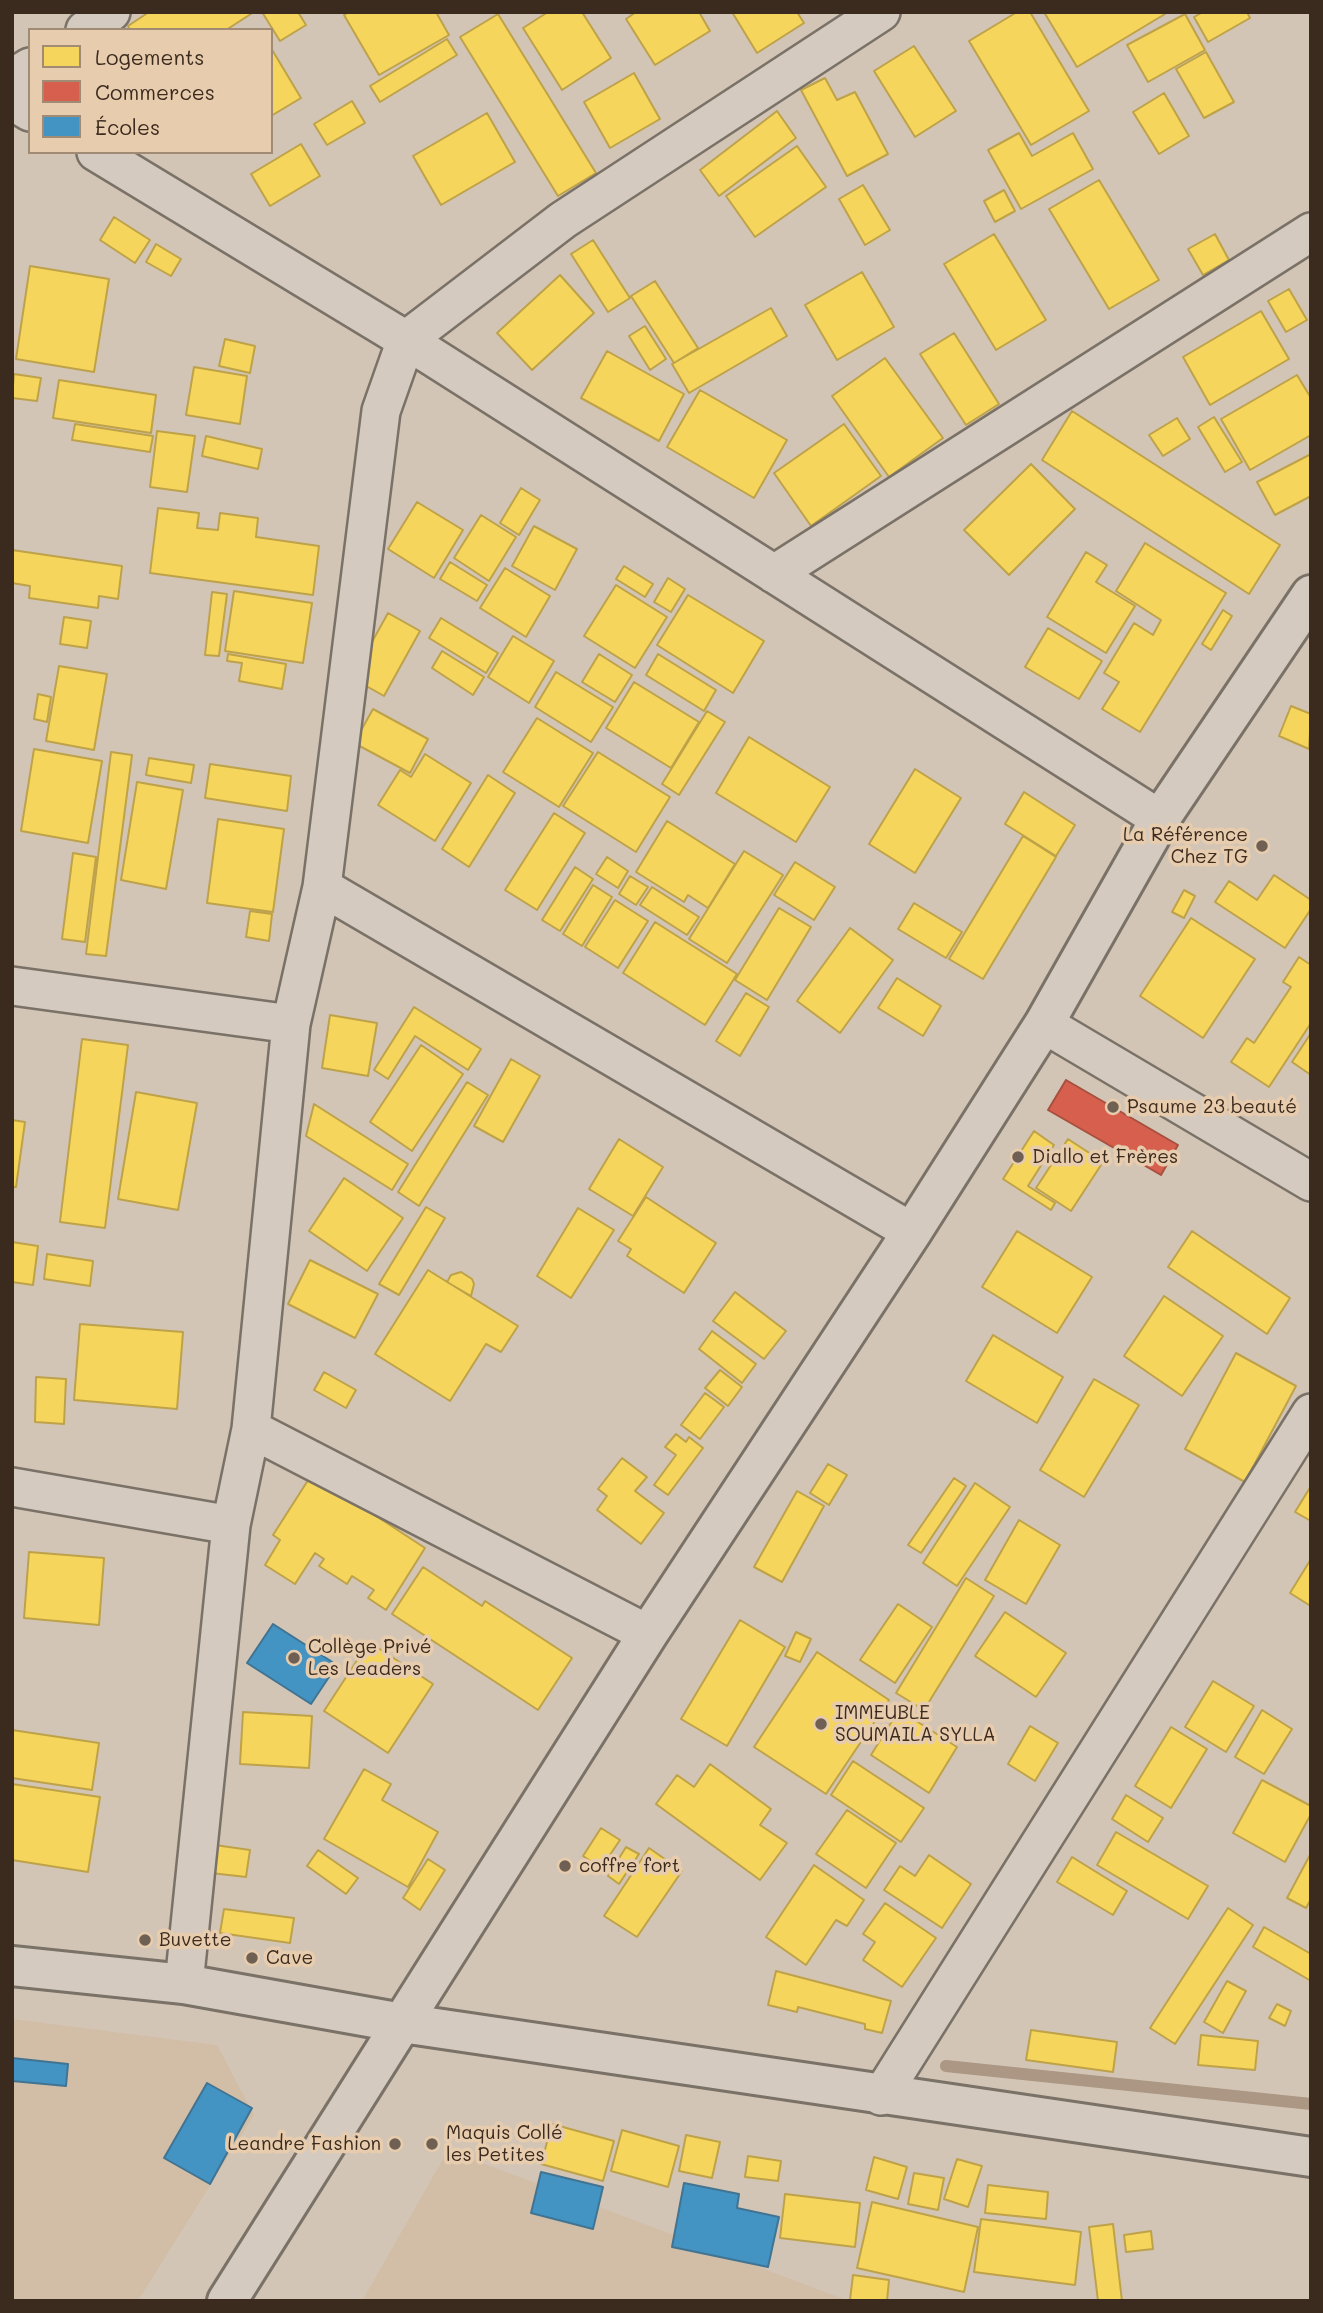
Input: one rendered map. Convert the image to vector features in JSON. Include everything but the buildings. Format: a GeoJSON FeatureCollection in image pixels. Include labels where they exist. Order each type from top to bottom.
{"type":"FeatureCollection","features":[{"type":"Feature","properties":{"kind":"street"},"geometry":{"type":"LineString","coordinates":[[88,28],[111,12]]}},
{"type":"Feature","properties":{"kind":"street"},"geometry":{"type":"LineString","coordinates":[[184,1984],[231,1524],[251,1429],[291,1024],[322,887],[380,411],[406,340],[563,220],[881,12]]}},
{"type":"Feature","properties":{"kind":"street"},"geometry":{"type":"LineString","coordinates":[[12,78],[28,68]]}},
{"type":"Feature","properties":{"kind":"street"},"geometry":{"type":"LineString","coordinates":[[12,101],[28,111]]}},
{"type":"Feature","properties":{"kind":"street"},"geometry":{"type":"LineString","coordinates":[[99,154],[406,340],[1160,820]]}},
{"type":"Feature","properties":{"kind":"street"},"geometry":{"type":"LineString","coordinates":[[774,574],[1311,232]]}},
{"type":"Feature","properties":{"kind":"street"},"geometry":{"type":"LineString","coordinates":[[227,2301],[648,1634],[912,1233],[1044,1024],[1160,820],[1311,595]]}},
{"type":"Feature","properties":{"kind":"street"},"geometry":{"type":"LineString","coordinates":[[322,887],[912,1233]]}},
{"type":"Feature","properties":{"kind":"street"},"geometry":{"type":"LineString","coordinates":[[12,986],[291,1024]]}},
{"type":"Feature","properties":{"kind":"street"},"geometry":{"type":"LineString","coordinates":[[1044,1024],[1311,1182]]}},
{"type":"Feature","properties":{"kind":"street"},"geometry":{"type":"LineString","coordinates":[[881,2095],[1311,1413]]}},
{"type":"Feature","properties":{"kind":"street"},"geometry":{"type":"LineString","coordinates":[[251,1429],[648,1634]]}},
{"type":"Feature","properties":{"kind":"street"},"geometry":{"type":"LineString","coordinates":[[12,1488],[231,1524]]}},
{"type":"Feature","properties":{"kind":"street"},"geometry":{"type":"LineString","coordinates":[[12,1966],[184,1984],[402,2023],[1311,2157]]}},
{"type":"Feature","properties":{"kind":"shaded area"},"geometry":{"type":"Polygon","coordinates":[[[12,2019],[217,2045],[254,2115],[138,2301],[12,2301],[12,2019]]]}},
{"type":"Feature","properties":{"kind":"shaded area"},"geometry":{"type":"Polygon","coordinates":[[[448,2150],[849,2301],[362,2301],[448,2150]]]}},
{"type":"Feature","properties":{"kind":"waterway"},"geometry":{"type":"LineString","coordinates":[[946,2066],[1311,2104]]}},
{"type":"Feature","properties":{"kind":"place","name":"La Référence Chez TG"},"geometry":{"type":"Point","coordinates":[1262,846]}},
{"type":"Feature","properties":{"kind":"place","name":"Psaume 23 beauté"},"geometry":{"type":"Point","coordinates":[1113,1107]}},
{"type":"Feature","properties":{"kind":"place","name":"Diallo et Frères"},"geometry":{"type":"Point","coordinates":[1018,1157]}},
{"type":"Feature","properties":{"kind":"place","name":"Collège Privé Les Leaders"},"geometry":{"type":"Point","coordinates":[294,1658]}},
{"type":"Feature","properties":{"kind":"place","name":"IMMEUBLE SOUMAILA SYLLA"},"geometry":{"type":"Point","coordinates":[821,1724]}},
{"type":"Feature","properties":{"kind":"place","name":"coffre fort"},"geometry":{"type":"Point","coordinates":[565,1866]}},
{"type":"Feature","properties":{"kind":"place","name":"Buvette"},"geometry":{"type":"Point","coordinates":[145,1940]}},
{"type":"Feature","properties":{"kind":"place","name":"Cave"},"geometry":{"type":"Point","coordinates":[252,1958]}},
{"type":"Feature","properties":{"kind":"place","name":"Leandre Fashion"},"geometry":{"type":"Point","coordinates":[395,2144]}},
{"type":"Feature","properties":{"kind":"place","name":"Maquis Collé les Petites"},"geometry":{"type":"Point","coordinates":[432,2144]}}]}
